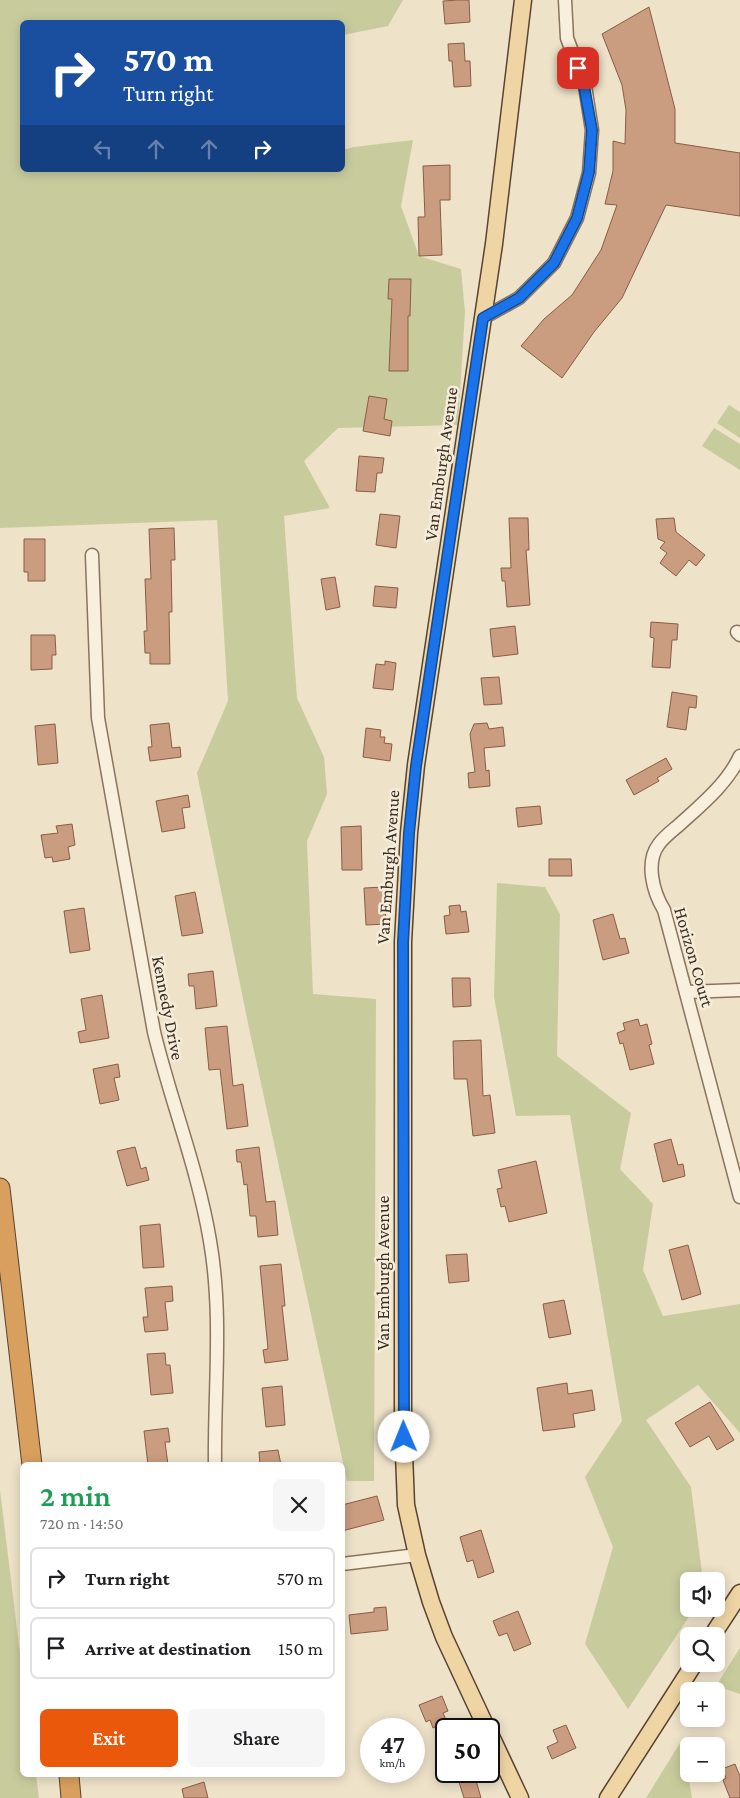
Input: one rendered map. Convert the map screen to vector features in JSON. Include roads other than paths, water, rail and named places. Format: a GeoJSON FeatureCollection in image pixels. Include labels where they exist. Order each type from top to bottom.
{"type":"FeatureCollection","features":[{"type":"Feature","properties":{"kind":"highway"},"geometry":{"type":"LineString","coordinates":[[0,1188],[32,1462]]}},
{"type":"Feature","properties":{"kind":"highway"},"geometry":{"type":"LineString","coordinates":[[69,1777],[72,1798]]}},
{"type":"Feature","properties":{"kind":"main road","name":"Van Emburgh Avenue"},"geometry":{"type":"LineString","coordinates":[[482,1718],[444,1637],[431,1602],[417,1555],[406,1505],[404,1428],[403,942],[409,833],[419,737],[495,234],[523,0]]}},
{"type":"Feature","properties":{"kind":"main road"},"geometry":{"type":"LineString","coordinates":[[718,1627],[740,1593]]}},
{"type":"Feature","properties":{"kind":"main road"},"geometry":{"type":"LineString","coordinates":[[608,1798],[689,1672]]}},
{"type":"Feature","properties":{"kind":"main road","name":"Van Emburgh Avenue"},"geometry":{"type":"LineString","coordinates":[[500,1756],[520,1798]]}},
{"type":"Feature","properties":{"kind":"street"},"geometry":{"type":"LineString","coordinates":[[483,318],[519,298],[554,263],[577,218],[589,172],[592,130],[584,86],[567,38],[565,0]]}},
{"type":"Feature","properties":{"kind":"street","name":"Kennedy Drive"},"geometry":{"type":"LineString","coordinates":[[92,555],[98,718],[101,738],[154,1032],[164,1074],[202,1196],[210,1242],[216,1289],[218,1336],[215,1462]]}},
{"type":"Feature","properties":{"kind":"street","name":"Horizon Court"},"geometry":{"type":"LineString","coordinates":[[740,756],[724,782],[658,844],[652,874],[654,888],[664,910],[740,1196]]}},
{"type":"Feature","properties":{"kind":"street"},"geometry":{"type":"LineString","coordinates":[[686,992],[740,990]]}},
{"type":"Feature","properties":{"kind":"street"},"geometry":{"type":"LineString","coordinates":[[345,1564],[417,1555]]}}]}
